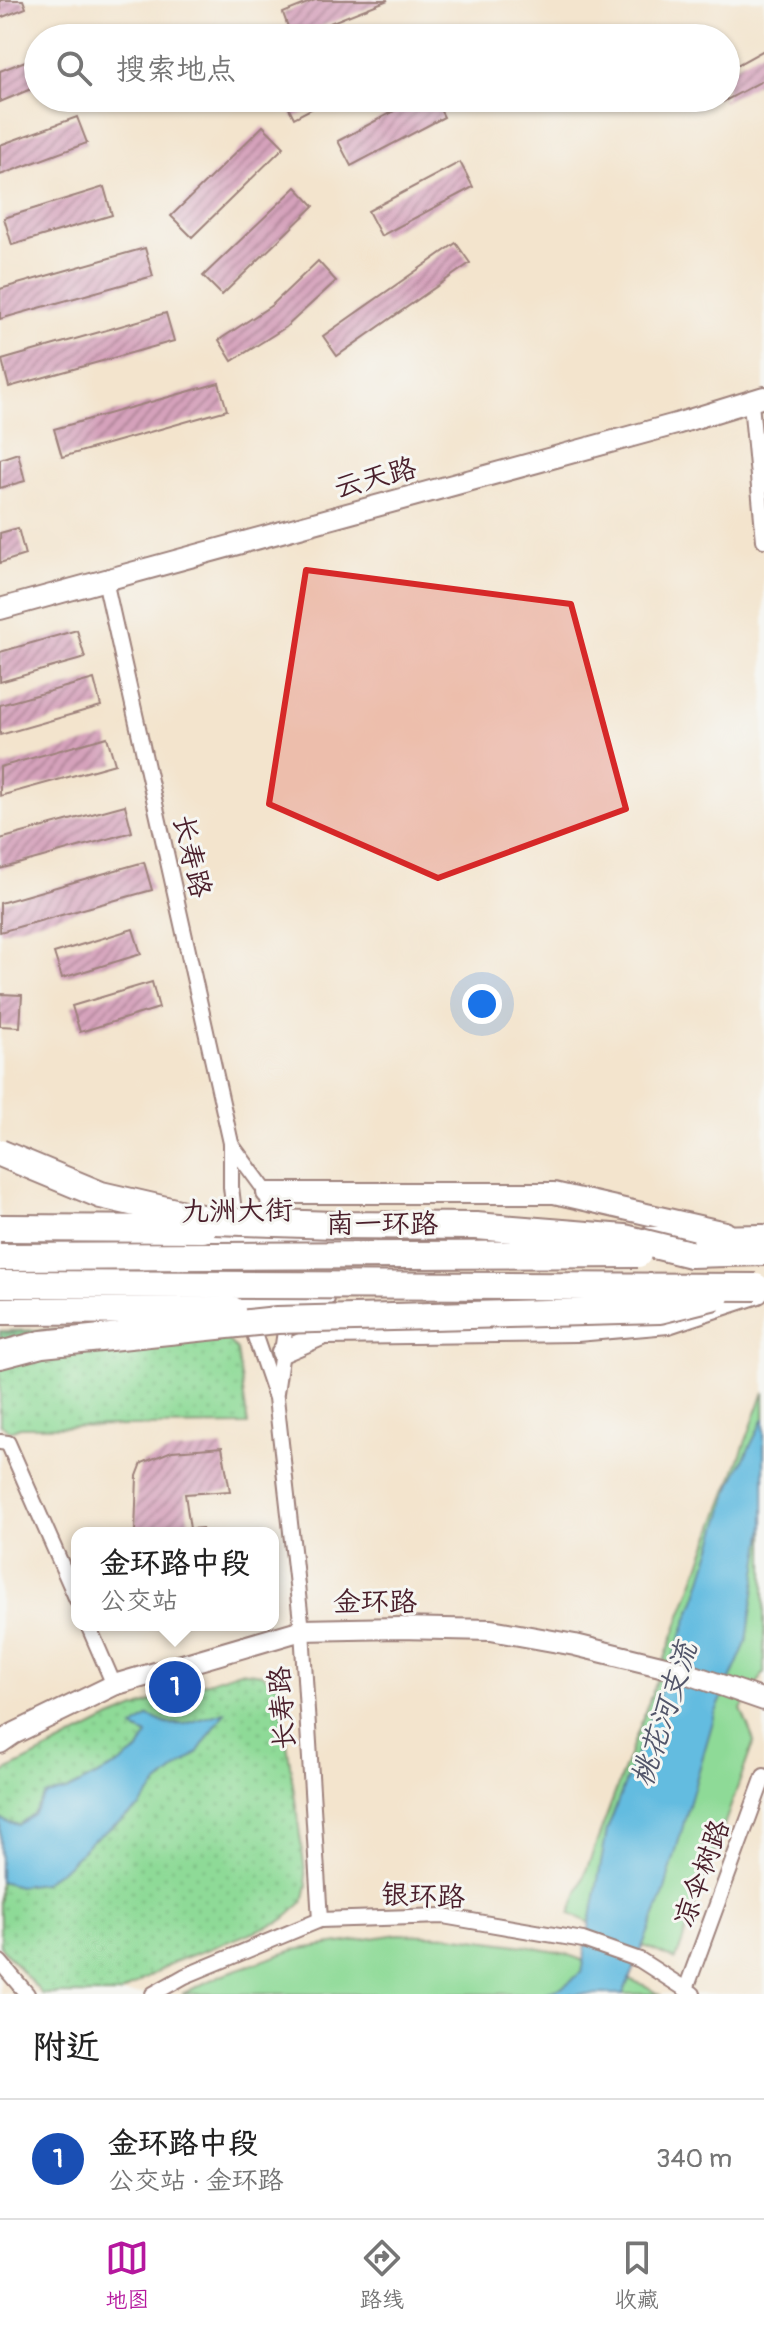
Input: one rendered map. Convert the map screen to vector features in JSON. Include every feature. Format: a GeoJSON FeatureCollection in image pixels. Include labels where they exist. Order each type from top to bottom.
{"type":"FeatureCollection","features":[{"type":"Feature","properties":{"kind":"highway"},"geometry":{"type":"LineString","coordinates":[[0,1153],[101,1195],[214,1221],[476,1226],[625,1238],[690,1254]]}},
{"type":"Feature","properties":{"kind":"highway"},"geometry":{"type":"LineString","coordinates":[[0,1228],[473,1232],[550,1240]]}},
{"type":"Feature","properties":{"kind":"highway","name":"南一环路"},"geometry":{"type":"LineString","coordinates":[[0,1257],[690,1254],[757,1241]]}},
{"type":"Feature","properties":{"kind":"highway"},"geometry":{"type":"LineString","coordinates":[[0,1284],[760,1289]]}},
{"type":"Feature","properties":{"kind":"highway"},"geometry":{"type":"LineString","coordinates":[[0,1355],[42,1344],[277,1320],[660,1310],[760,1289]]}},
{"type":"Feature","properties":{"kind":"highway"},"geometry":{"type":"LineString","coordinates":[[0,1311],[541,1309],[652,1296]]}},
{"type":"Feature","properties":{"kind":"main road","name":"九洲大街"},"geometry":{"type":"LineString","coordinates":[[0,1243],[274,1238],[757,1241]]}},
{"type":"Feature","properties":{"kind":"main road"},"geometry":{"type":"LineString","coordinates":[[0,1296],[652,1296],[760,1289]]}},
{"type":"Feature","properties":{"kind":"street"},"geometry":{"type":"LineString","coordinates":[[757,400],[764,540]]}},
{"type":"Feature","properties":{"kind":"street","name":"云天路"},"geometry":{"type":"LineString","coordinates":[[0,609],[757,400]]}},
{"type":"Feature","properties":{"kind":"street","name":"长寿路"},"geometry":{"type":"LineString","coordinates":[[105,580],[231,1143],[231,1187],[248,1316],[276,1398],[302,1630],[320,1920]]}},
{"type":"Feature","properties":{"kind":"street","name":"长寿路"},"geometry":{"type":"LineString","coordinates":[[231,1143],[267,1193],[285,1331],[276,1398]]}},
{"type":"Feature","properties":{"kind":"street"},"geometry":{"type":"LineString","coordinates":[[267,1193],[554,1193],[757,1241]]}},
{"type":"Feature","properties":{"kind":"street"},"geometry":{"type":"LineString","coordinates":[[282,1352],[324,1334],[577,1331],[668,1323],[760,1289]]}},
{"type":"Feature","properties":{"kind":"street"},"geometry":{"type":"LineString","coordinates":[[0,1442],[8,1443],[71,1586]]}},
{"type":"Feature","properties":{"kind":"street","name":"金环路"},"geometry":{"type":"LineString","coordinates":[[0,1743],[114,1685],[302,1630],[491,1630],[575,1645],[677,1670],[764,1700]]}},
{"type":"Feature","properties":{"kind":"street"},"geometry":{"type":"LineString","coordinates":[[91,1631],[114,1685]]}},
{"type":"Feature","properties":{"kind":"street","name":"凉伞树路"},"geometry":{"type":"LineString","coordinates":[[690,1992],[764,1776]]}},
{"type":"Feature","properties":{"kind":"street","name":"银环路"},"geometry":{"type":"LineString","coordinates":[[153,1994],[185,1976],[320,1920],[443,1916],[583,1940],[640,1960],[690,1992]]}},
{"type":"Feature","properties":{"kind":"street"},"geometry":{"type":"LineString","coordinates":[[0,1962],[27,1994]]}},
{"type":"Feature","properties":{"kind":"highlighted area"},"geometry":{"type":"Polygon","coordinates":[[[306,570],[571,604],[626,809],[438,878],[269,804],[306,570]]]}},
{"type":"Feature","properties":{"kind":"green space"},"geometry":{"type":"Polygon","coordinates":[[[57,1330],[0,1344],[0,1331],[57,1330]]]}},
{"type":"Feature","properties":{"kind":"green space"},"geometry":{"type":"Polygon","coordinates":[[[220,1332],[237,1350],[248,1425],[20,1427],[10,1431],[0,1424],[0,1366],[41,1356],[220,1332]]]}},
{"type":"Feature","properties":{"kind":"green space"},"geometry":{"type":"Polygon","coordinates":[[[764,1392],[764,1673],[741,1709],[754,1741],[676,1960],[570,1914],[764,1392]]]}},
{"type":"Feature","properties":{"kind":"green space"},"geometry":{"type":"Polygon","coordinates":[[[240,1671],[262,1674],[279,1686],[307,1885],[303,1902],[282,1921],[174,1962],[119,1994],[42,1994],[0,1946],[0,1774],[111,1718],[240,1671]]]}},
{"type":"Feature","properties":{"kind":"green space"},"geometry":{"type":"Polygon","coordinates":[[[398,1934],[450,1936],[567,1954],[659,1994],[182,1994],[221,1975],[294,1950],[398,1934]]]}},
{"type":"Feature","properties":{"kind":"water","name":"桃花河支流"},"geometry":{"type":"Polygon","coordinates":[[[764,1418],[764,1526],[747,1641],[715,1714],[663,1896],[623,1994],[541,1994],[561,1988],[581,1973],[607,1830],[697,1595],[732,1483],[764,1418]]]}},
{"type":"Feature","properties":{"kind":"water"},"geometry":{"type":"Polygon","coordinates":[[[225,1712],[197,1753],[157,1785],[139,1808],[90,1842],[70,1863],[43,1883],[19,1886],[0,1881],[0,1819],[18,1825],[33,1814],[45,1795],[66,1791],[118,1765],[139,1750],[147,1735],[133,1728],[149,1716],[167,1724],[184,1724],[225,1712]]]}},
{"type":"Feature","properties":{"kind":"building"},"geometry":{"type":"Polygon","coordinates":[[[0,0],[23,0],[26,8],[0,18],[0,0]]]}},
{"type":"Feature","properties":{"kind":"building"},"geometry":{"type":"Polygon","coordinates":[[[315,0],[388,0],[327,24],[287,24],[283,13],[315,0]]]}},
{"type":"Feature","properties":{"kind":"building"},"geometry":{"type":"Polygon","coordinates":[[[764,50],[764,80],[740,93],[740,63],[764,50]]]}},
{"type":"Feature","properties":{"kind":"building"},"geometry":{"type":"Polygon","coordinates":[[[24,62],[24,92],[0,102],[0,71],[24,62]]]}},
{"type":"Feature","properties":{"kind":"building"},"geometry":{"type":"Polygon","coordinates":[[[291,112],[305,112],[294,118],[291,112]]]}},
{"type":"Feature","properties":{"kind":"building"},"geometry":{"type":"Polygon","coordinates":[[[392,112],[441,112],[444,117],[351,166],[338,141],[392,112]]]}},
{"type":"Feature","properties":{"kind":"building"},"geometry":{"type":"Polygon","coordinates":[[[77,117],[87,143],[0,175],[0,145],[77,117]]]}},
{"type":"Feature","properties":{"kind":"building"},"geometry":{"type":"Polygon","coordinates":[[[263,126],[284,147],[192,237],[171,216],[263,126]]]}},
{"type":"Feature","properties":{"kind":"building"},"geometry":{"type":"Polygon","coordinates":[[[460,162],[473,187],[381,236],[368,211],[460,162]]]}},
{"type":"Feature","properties":{"kind":"building"},"geometry":{"type":"Polygon","coordinates":[[[104,187],[112,215],[12,245],[4,218],[104,187]]]}},
{"type":"Feature","properties":{"kind":"building"},"geometry":{"type":"Polygon","coordinates":[[[296,187],[314,206],[222,295],[203,276],[296,187]]]}},
{"type":"Feature","properties":{"kind":"building"},"geometry":{"type":"Polygon","coordinates":[[[456,243],[470,263],[337,356],[323,336],[456,243]]]}},
{"type":"Feature","properties":{"kind":"building"},"geometry":{"type":"Polygon","coordinates":[[[145,248],[153,276],[0,319],[0,289],[145,248]]]}},
{"type":"Feature","properties":{"kind":"building"},"geometry":{"type":"Polygon","coordinates":[[[318,261],[336,281],[286,327],[232,361],[219,340],[272,305],[318,261]]]}},
{"type":"Feature","properties":{"kind":"building"},"geometry":{"type":"Polygon","coordinates":[[[166,313],[174,341],[9,387],[2,360],[166,313]]]}},
{"type":"Feature","properties":{"kind":"building"},"geometry":{"type":"Polygon","coordinates":[[[219,383],[227,410],[62,457],[54,429],[219,383]]]}},
{"type":"Feature","properties":{"kind":"building"},"geometry":{"type":"Polygon","coordinates":[[[18,453],[25,481],[0,488],[0,459],[18,453]]]}},
{"type":"Feature","properties":{"kind":"building"},"geometry":{"type":"Polygon","coordinates":[[[18,528],[25,555],[0,563],[0,533],[18,528]]]}},
{"type":"Feature","properties":{"kind":"building"},"geometry":{"type":"Polygon","coordinates":[[[77,630],[85,658],[0,682],[0,652],[77,630]]]}},
{"type":"Feature","properties":{"kind":"building"},"geometry":{"type":"Polygon","coordinates":[[[94,679],[101,706],[0,735],[0,705],[94,679]]]}},
{"type":"Feature","properties":{"kind":"building"},"geometry":{"type":"Polygon","coordinates":[[[107,737],[115,764],[0,796],[0,767],[107,737]]]}},
{"type":"Feature","properties":{"kind":"building"},"geometry":{"type":"Polygon","coordinates":[[[125,805],[132,832],[0,869],[0,839],[125,805]]]}},
{"type":"Feature","properties":{"kind":"building"},"geometry":{"type":"Polygon","coordinates":[[[144,862],[152,890],[0,932],[0,903],[144,862]]]}},
{"type":"Feature","properties":{"kind":"building"},"geometry":{"type":"Polygon","coordinates":[[[133,929],[141,954],[62,978],[54,953],[133,929]]]}},
{"type":"Feature","properties":{"kind":"building"},"geometry":{"type":"Polygon","coordinates":[[[152,982],[159,1008],[80,1032],[72,1006],[152,982]]]}},
{"type":"Feature","properties":{"kind":"building"},"geometry":{"type":"Polygon","coordinates":[[[0,994],[22,995],[20,1027],[0,1026],[0,994]]]}},
{"type":"Feature","properties":{"kind":"building"},"geometry":{"type":"Polygon","coordinates":[[[222,1447],[230,1491],[185,1494],[190,1527],[135,1527],[137,1476],[142,1463],[172,1451],[222,1447]]]}},
{"type":"Feature","properties":{"kind":"place","name":"金环路中段"},"geometry":{"type":"Point","coordinates":[175,1687]}}]}
